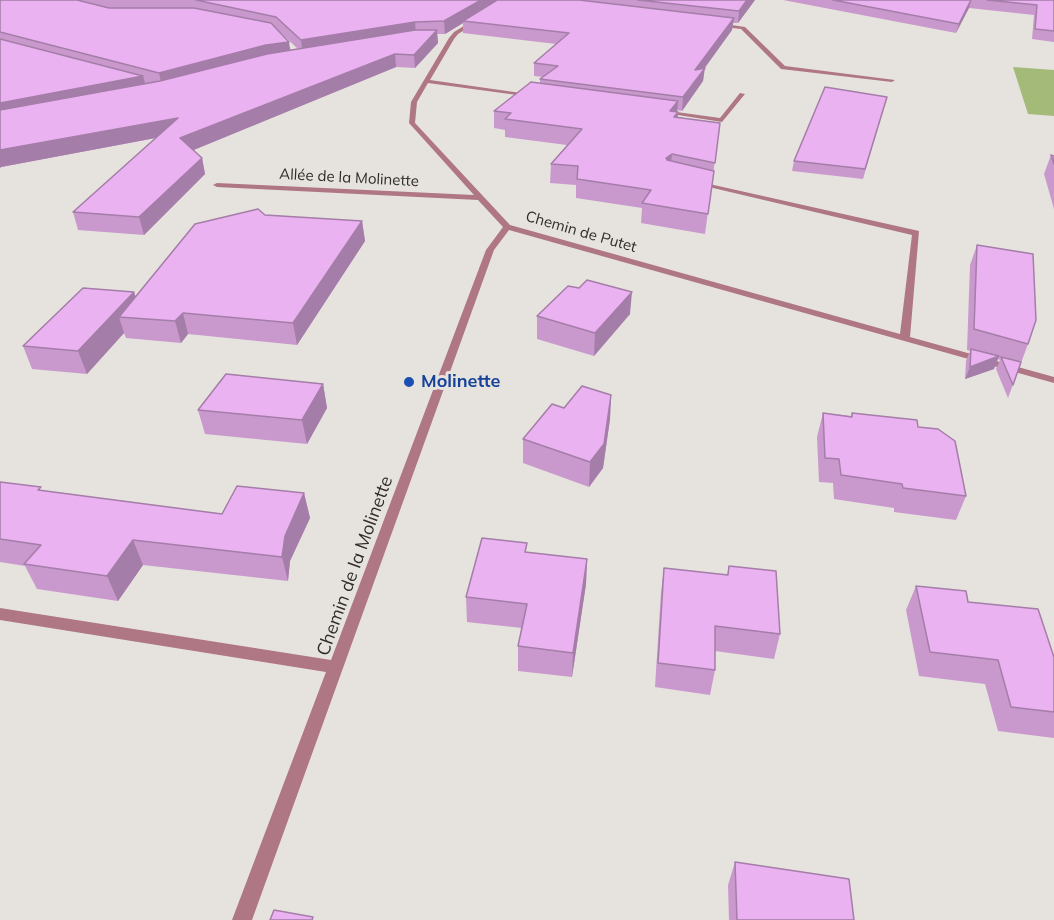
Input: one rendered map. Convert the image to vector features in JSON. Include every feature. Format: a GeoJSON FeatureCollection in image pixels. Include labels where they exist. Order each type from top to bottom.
{"type":"FeatureCollection","features":[{"type":"Feature","properties":{"kind":"street","name":"Chemin de Putet"},"geometry":{"type":"LineString","coordinates":[[484,16],[456,33],[414,102],[412,123],[507,227],[1054,380]]}},
{"type":"Feature","properties":{"kind":"street"},"geometry":{"type":"LineString","coordinates":[[709,24],[743,28],[783,68],[892,80]]}},
{"type":"Feature","properties":{"kind":"street"},"geometry":{"type":"LineString","coordinates":[[441,38],[453,38]]}},
{"type":"Feature","properties":{"kind":"street"},"geometry":{"type":"LineString","coordinates":[[426,81],[544,97]]}},
{"type":"Feature","properties":{"kind":"street"},"geometry":{"type":"LineString","coordinates":[[651,111],[722,120],[742,94]]}},
{"type":"Feature","properties":{"kind":"street"},"geometry":{"type":"LineString","coordinates":[[682,180],[916,233],[905,339]]}},
{"type":"Feature","properties":{"kind":"street","name":"Allée de la Molinette"},"geometry":{"type":"LineString","coordinates":[[217,185],[480,198]]}},
{"type":"Feature","properties":{"kind":"street","name":"Chemin de la Molinette"},"geometry":{"type":"LineString","coordinates":[[242,920],[490,250],[507,227]]}},
{"type":"Feature","properties":{"kind":"street"},"geometry":{"type":"LineString","coordinates":[[0,614],[336,667]]}},
{"type":"Feature","properties":{"kind":"green space"},"geometry":{"type":"Polygon","coordinates":[[[1013,67],[1054,70],[1054,116],[1028,114],[1013,67]]]}},
{"type":"Feature","properties":{"kind":"building"},"geometry":{"type":"Polygon","coordinates":[[[0,0],[77,0],[109,8],[194,8],[271,23],[289,42],[266,45],[159,73],[0,32],[0,0]]]}},
{"type":"Feature","properties":{"kind":"building"},"geometry":{"type":"Polygon","coordinates":[[[196,0],[481,0],[444,21],[415,22],[301,40],[276,17],[196,0]]]}},
{"type":"Feature","properties":{"kind":"building"},"geometry":{"type":"Polygon","coordinates":[[[497,0],[579,0],[734,18],[695,70],[705,68],[683,97],[540,79],[558,66],[534,63],[569,33],[463,21],[497,0]]]}},
{"type":"Feature","properties":{"kind":"building"},"geometry":{"type":"Polygon","coordinates":[[[638,0],[747,0],[739,11],[638,0]]]}},
{"type":"Feature","properties":{"kind":"building"},"geometry":{"type":"Polygon","coordinates":[[[833,0],[971,0],[959,24],[833,0]]]}},
{"type":"Feature","properties":{"kind":"building"},"geometry":{"type":"Polygon","coordinates":[[[987,0],[1054,0],[1054,31],[1035,29],[1037,5],[987,0]]]}},
{"type":"Feature","properties":{"kind":"building"},"geometry":{"type":"Polygon","coordinates":[[[415,30],[437,30],[414,55],[395,54],[180,138],[202,158],[139,217],[73,212],[178,118],[0,150],[0,110],[160,81],[267,54],[415,30]]]}},
{"type":"Feature","properties":{"kind":"building"},"geometry":{"type":"Polygon","coordinates":[[[0,39],[143,76],[0,103],[0,39]]]}},
{"type":"Feature","properties":{"kind":"building"},"geometry":{"type":"Polygon","coordinates":[[[531,82],[678,101],[670,111],[678,112],[674,117],[720,123],[715,163],[672,154],[666,158],[714,171],[708,214],[642,203],[651,190],[577,179],[578,166],[551,164],[582,129],[505,119],[511,113],[494,111],[531,82]]]}},
{"type":"Feature","properties":{"kind":"building"},"geometry":{"type":"Polygon","coordinates":[[[825,87],[887,97],[865,169],[794,161],[825,87]]]}},
{"type":"Feature","properties":{"kind":"building"},"geometry":{"type":"Polygon","coordinates":[[[258,209],[265,215],[362,221],[293,323],[183,313],[175,321],[119,317],[195,224],[258,209]]]}},
{"type":"Feature","properties":{"kind":"building"},"geometry":{"type":"Polygon","coordinates":[[[977,245],[1033,254],[1036,320],[1028,344],[974,329],[977,245]]]}},
{"type":"Feature","properties":{"kind":"building"},"geometry":{"type":"Polygon","coordinates":[[[587,280],[632,292],[595,333],[537,316],[568,286],[579,288],[587,280]]]}},
{"type":"Feature","properties":{"kind":"building"},"geometry":{"type":"Polygon","coordinates":[[[83,288],[134,292],[78,351],[23,346],[83,288]]]}},
{"type":"Feature","properties":{"kind":"building"},"geometry":{"type":"Polygon","coordinates":[[[971,349],[999,356],[970,367],[971,349]]]}},
{"type":"Feature","properties":{"kind":"building"},"geometry":{"type":"Polygon","coordinates":[[[1001,357],[1021,362],[1013,385],[1001,357]]]}},
{"type":"Feature","properties":{"kind":"building"},"geometry":{"type":"Polygon","coordinates":[[[226,374],[323,384],[302,420],[198,410],[226,374]]]}},
{"type":"Feature","properties":{"kind":"building"},"geometry":{"type":"Polygon","coordinates":[[[582,386],[611,395],[604,444],[590,462],[523,439],[552,404],[564,408],[582,386]]]}},
{"type":"Feature","properties":{"kind":"building"},"geometry":{"type":"Polygon","coordinates":[[[823,413],[852,417],[852,413],[917,420],[918,427],[938,429],[955,441],[966,496],[903,488],[902,484],[841,475],[839,459],[825,458],[823,413]]]}},
{"type":"Feature","properties":{"kind":"building"},"geometry":{"type":"Polygon","coordinates":[[[0,482],[41,487],[38,490],[222,514],[237,486],[304,493],[285,536],[282,557],[133,540],[107,576],[24,564],[41,545],[0,539],[0,482]]]}},
{"type":"Feature","properties":{"kind":"building"},"geometry":{"type":"Polygon","coordinates":[[[482,538],[527,543],[525,552],[587,559],[573,653],[518,646],[527,604],[466,597],[482,538]]]}},
{"type":"Feature","properties":{"kind":"building"},"geometry":{"type":"Polygon","coordinates":[[[729,566],[776,571],[780,634],[715,626],[715,670],[658,663],[664,568],[728,575],[729,566]]]}},
{"type":"Feature","properties":{"kind":"building"},"geometry":{"type":"Polygon","coordinates":[[[916,586],[966,591],[968,602],[1038,609],[1054,657],[1054,712],[1011,707],[998,660],[930,652],[916,586]]]}},
{"type":"Feature","properties":{"kind":"building"},"geometry":{"type":"Polygon","coordinates":[[[735,862],[849,879],[854,920],[737,920],[735,862]]]}},
{"type":"Feature","properties":{"kind":"building"},"geometry":{"type":"Polygon","coordinates":[[[274,910],[313,917],[312,920],[270,920],[274,910]]]}},
{"type":"Feature","properties":{"kind":"place","name":"Molinette"},"geometry":{"type":"Point","coordinates":[409,382]}}]}
